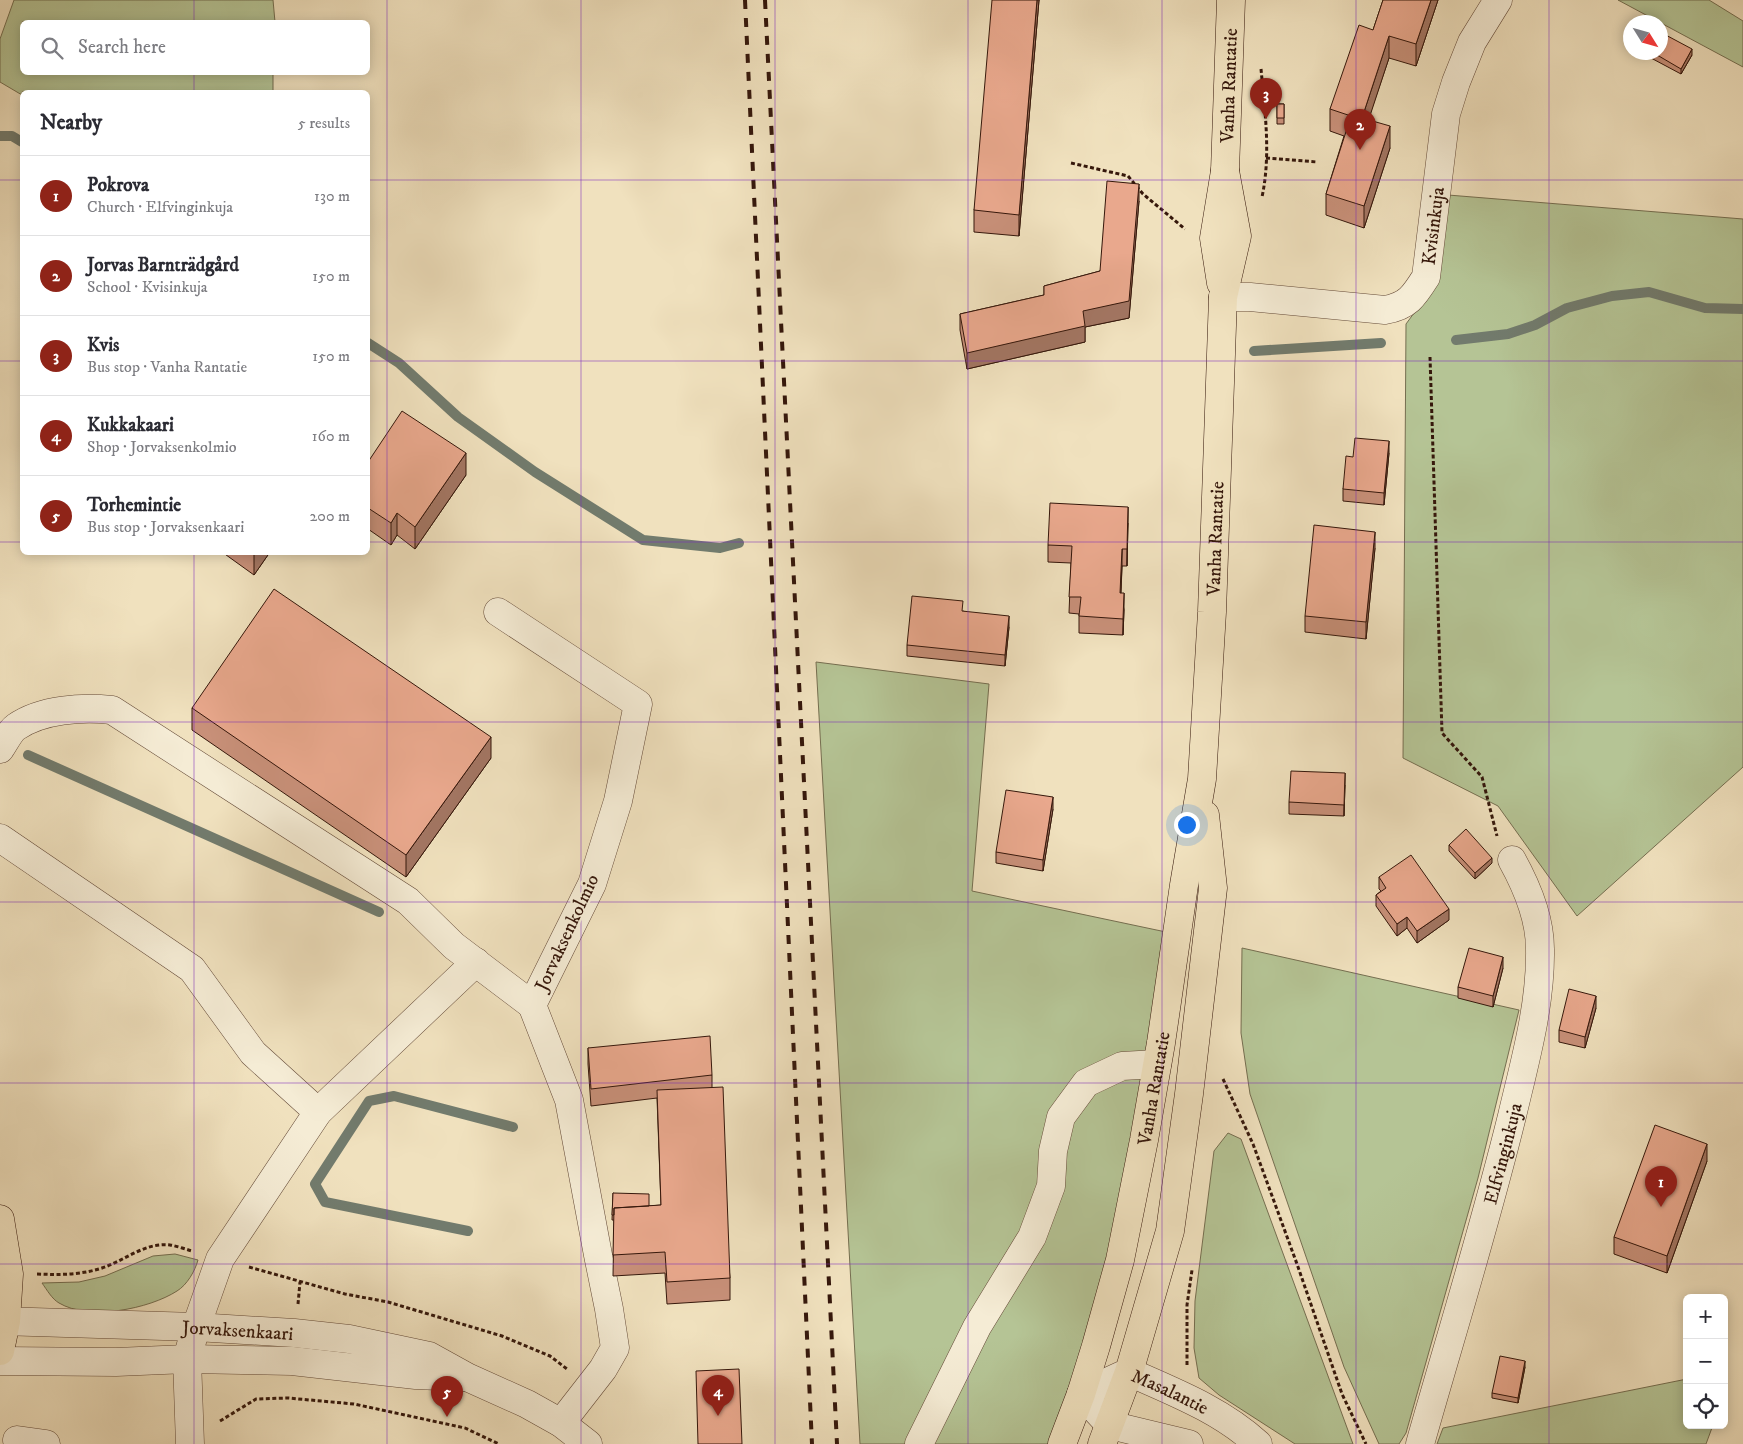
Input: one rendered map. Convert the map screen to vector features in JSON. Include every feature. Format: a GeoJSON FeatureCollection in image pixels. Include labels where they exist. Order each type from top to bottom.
{"type":"FeatureCollection","features":[{"type":"Feature","properties":{"kind":"main road","name":"Vanha Rantatie"},"geometry":{"type":"LineString","coordinates":[[1062,1444],[1081,1394],[1120,1260],[1157,1064],[1202,779],[1212,612],[1223,297],[1214,238],[1225,171],[1231,0]]}},
{"type":"Feature","properties":{"kind":"main road","name":"Vanha Rantatie"},"geometry":{"type":"LineString","coordinates":[[1223,297],[1237,236],[1225,171]]}},
{"type":"Feature","properties":{"kind":"main road","name":"Vanha Rantatie"},"geometry":{"type":"LineString","coordinates":[[1106,1435],[1128,1372],[1170,1231],[1189,1094],[1213,888],[1202,779]]}},
{"type":"Feature","properties":{"kind":"main road"},"geometry":{"type":"LineString","coordinates":[[0,1219],[9,1274],[0,1351]]}},
{"type":"Feature","properties":{"kind":"street","name":"Kvisinkuja"},"geometry":{"type":"LineString","coordinates":[[1223,297],[1250,297],[1385,310],[1399,308],[1414,296],[1426,278],[1446,114],[1472,42],[1498,0]]}},
{"type":"Feature","properties":{"kind":"street","name":"Jorvaksenkolmio"},"geometry":{"type":"LineString","coordinates":[[498,612],[638,704],[618,801],[592,884],[532,1005],[570,1100],[615,1348],[604,1369],[561,1423]]}},
{"type":"Feature","properties":{"kind":"street"},"geometry":{"type":"LineString","coordinates":[[0,749],[15,727],[40,715],[86,708],[112,710],[408,901],[454,946],[532,1005]]}},
{"type":"Feature","properties":{"kind":"street"},"geometry":{"type":"LineString","coordinates":[[0,838],[192,969],[253,1053],[318,1112]]}},
{"type":"Feature","properties":{"kind":"street","name":"Elfvinginkuja"},"geometry":{"type":"LineString","coordinates":[[1420,1444],[1493,1192],[1530,1037],[1539,988],[1539,928],[1526,884],[1506,850]]}},
{"type":"Feature","properties":{"kind":"street"},"geometry":{"type":"LineString","coordinates":[[190,1437],[187,1359],[220,1259],[318,1112],[476,962]]}},
{"type":"Feature","properties":{"kind":"street"},"geometry":{"type":"LineString","coordinates":[[919,1444],[977,1327],[1032,1237],[1051,1186],[1053,1151],[1061,1117],[1086,1083],[1122,1066],[1157,1064]]}},
{"type":"Feature","properties":{"kind":"street","name":"Jorvaksenkaari"},"geometry":{"type":"LineString","coordinates":[[3,1321],[196,1327],[349,1339],[429,1356],[467,1377],[527,1404],[561,1423],[588,1444]]}},
{"type":"Feature","properties":{"kind":"street","name":"Jorvaksenkaari"},"geometry":{"type":"LineString","coordinates":[[0,1361],[116,1362],[187,1359],[292,1362],[349,1366],[416,1375],[467,1377]]}},
{"type":"Feature","properties":{"kind":"street","name":"Masalantie"},"geometry":{"type":"LineString","coordinates":[[1081,1394],[1128,1372],[1198,1403],[1242,1430],[1258,1444]]}},
{"type":"Feature","properties":{"kind":"street"},"geometry":{"type":"LineString","coordinates":[[1081,1394],[1106,1435]]}},
{"type":"Feature","properties":{"kind":"street","name":"Masalantie"},"geometry":{"type":"LineString","coordinates":[[1106,1435],[1188,1444]]}},
{"type":"Feature","properties":{"kind":"street"},"geometry":{"type":"LineString","coordinates":[[17,1440],[46,1444]]}},
{"type":"Feature","properties":{"kind":"path"},"geometry":{"type":"LineString","coordinates":[[1266,158],[1317,162]]}},
{"type":"Feature","properties":{"kind":"path"},"geometry":{"type":"LineString","coordinates":[[1070,163],[1128,176],[1143,194],[1180,226],[1197,236],[1214,238]]}},
{"type":"Feature","properties":{"kind":"path"},"geometry":{"type":"LineString","coordinates":[[1430,357],[1442,733],[1482,777],[1506,850]]}},
{"type":"Feature","properties":{"kind":"path"},"geometry":{"type":"LineString","coordinates":[[1221,1089],[1223,1079],[1253,1144],[1342,1394],[1366,1444]]}},
{"type":"Feature","properties":{"kind":"path"},"geometry":{"type":"LineString","coordinates":[[9,1274],[69,1275],[87,1272],[104,1268],[144,1248],[168,1245],[345,1294],[388,1302],[502,1336],[550,1356],[590,1386]]}},
{"type":"Feature","properties":{"kind":"path"},"geometry":{"type":"LineString","coordinates":[[1178,1394],[1187,1372],[1186,1305],[1193,1266]]}},
{"type":"Feature","properties":{"kind":"path"},"geometry":{"type":"LineString","coordinates":[[190,1437],[256,1399],[288,1398],[354,1404],[465,1428],[499,1444]]}},
{"type":"Feature","properties":{"kind":"green space"},"geometry":{"type":"Polygon","coordinates":[[[14,0],[273,0],[275,20],[20,20],[20,75],[273,75],[273,90],[20,90],[20,94],[0,82],[0,39],[14,0]]]}},
{"type":"Feature","properties":{"kind":"green space"},"geometry":{"type":"Polygon","coordinates":[[[1618,0],[1709,0],[1743,21],[1743,67],[1668,27],[1668,15],[1646,15],[1618,0]]]}},
{"type":"Feature","properties":{"kind":"green space"},"geometry":{"type":"Polygon","coordinates":[[[1448,195],[1743,219],[1743,767],[1577,916],[1498,806],[1403,758],[1406,324],[1436,283],[1448,195]]]}},
{"type":"Feature","properties":{"kind":"green space"},"geometry":{"type":"Polygon","coordinates":[[[816,662],[989,684],[972,891],[1166,932],[1140,1093],[1116,1223],[1092,1330],[1051,1444],[860,1444],[816,662]]]}},
{"type":"Feature","properties":{"kind":"green space"},"geometry":{"type":"Polygon","coordinates":[[[1242,948],[1519,1010],[1478,1178],[1406,1433],[1399,1444],[1379,1444],[1344,1367],[1250,1094],[1241,1033],[1242,948]]]}},
{"type":"Feature","properties":{"kind":"green space"},"geometry":{"type":"Polygon","coordinates":[[[1228,1133],[1241,1139],[1353,1444],[1295,1444],[1219,1395],[1199,1378],[1194,1348],[1195,1301],[1214,1151],[1228,1133]]]}},
{"type":"Feature","properties":{"kind":"green space"},"geometry":{"type":"Polygon","coordinates":[[[175,1254],[198,1260],[193,1273],[187,1281],[177,1291],[165,1297],[135,1307],[102,1312],[72,1308],[56,1301],[42,1283],[79,1282],[105,1276],[153,1256],[175,1254]]]}},
{"type":"Feature","properties":{"kind":"green space"},"geometry":{"type":"Polygon","coordinates":[[[1683,1380],[1683,1429],[1712,1429],[1706,1444],[1437,1444],[1443,1428],[1683,1380]]]}},
{"type":"Feature","properties":{"kind":"building"},"geometry":{"type":"Polygon","coordinates":[[[992,0],[1037,0],[1019,215],[974,210],[992,0]]]}},
{"type":"Feature","properties":{"kind":"building"},"geometry":{"type":"Polygon","coordinates":[[[1383,0],[1431,0],[1416,44],[1389,36],[1362,118],[1390,126],[1364,206],[1326,194],[1351,116],[1330,109],[1359,25],[1373,30],[1383,0]]]}},
{"type":"Feature","properties":{"kind":"building"},"geometry":{"type":"Polygon","coordinates":[[[1668,36],[1692,49],[1681,69],[1666,60],[1668,60],[1668,36]]]}},
{"type":"Feature","properties":{"kind":"building"},"geometry":{"type":"Polygon","coordinates":[[[1277,104],[1284,104],[1284,118],[1277,118],[1277,104]]]}},
{"type":"Feature","properties":{"kind":"building"},"geometry":{"type":"Polygon","coordinates":[[[1107,181],[1139,184],[1129,301],[1083,311],[1085,326],[967,353],[960,314],[1044,295],[1044,286],[1100,271],[1107,181]]]}},
{"type":"Feature","properties":{"kind":"building"},"geometry":{"type":"Polygon","coordinates":[[[402,411],[466,453],[415,527],[397,513],[391,523],[370,509],[370,459],[402,411]]]}},
{"type":"Feature","properties":{"kind":"building"},"geometry":{"type":"Polygon","coordinates":[[[1355,438],[1389,441],[1384,493],[1343,489],[1346,456],[1353,457],[1355,438]]]}},
{"type":"Feature","properties":{"kind":"building"},"geometry":{"type":"Polygon","coordinates":[[[1050,503],[1128,507],[1127,549],[1122,549],[1120,593],[1124,593],[1123,619],[1079,616],[1081,597],[1069,597],[1072,546],[1048,545],[1050,503]]]}},
{"type":"Feature","properties":{"kind":"building"},"geometry":{"type":"Polygon","coordinates":[[[1314,525],[1375,532],[1366,622],[1305,616],[1314,525]]]}},
{"type":"Feature","properties":{"kind":"building"},"geometry":{"type":"Polygon","coordinates":[[[274,589],[491,737],[406,855],[192,708],[274,589]]]}},
{"type":"Feature","properties":{"kind":"building"},"geometry":{"type":"Polygon","coordinates":[[[912,596],[963,601],[962,611],[1009,616],[1005,655],[907,645],[912,596]]]}},
{"type":"Feature","properties":{"kind":"building"},"geometry":{"type":"Polygon","coordinates":[[[1291,771],[1345,773],[1344,805],[1289,802],[1291,771]]]}},
{"type":"Feature","properties":{"kind":"building"},"geometry":{"type":"Polygon","coordinates":[[[1006,790],[1053,797],[1043,860],[996,852],[1006,790]]]}},
{"type":"Feature","properties":{"kind":"building"},"geometry":{"type":"Polygon","coordinates":[[[1466,829],[1492,858],[1475,873],[1449,845],[1466,829]]]}},
{"type":"Feature","properties":{"kind":"building"},"geometry":{"type":"Polygon","coordinates":[[[1411,855],[1449,909],[1417,931],[1407,917],[1397,924],[1376,895],[1386,888],[1379,877],[1411,855]]]}},
{"type":"Feature","properties":{"kind":"building"},"geometry":{"type":"Polygon","coordinates":[[[1469,948],[1503,957],[1493,996],[1458,987],[1469,948]]]}},
{"type":"Feature","properties":{"kind":"building"},"geometry":{"type":"Polygon","coordinates":[[[1569,989],[1596,996],[1585,1037],[1559,1030],[1569,989]]]}},
{"type":"Feature","properties":{"kind":"building"},"geometry":{"type":"Polygon","coordinates":[[[710,1036],[712,1075],[591,1089],[588,1048],[710,1036]]]}},
{"type":"Feature","properties":{"kind":"building"},"geometry":{"type":"Polygon","coordinates":[[[723,1087],[730,1278],[667,1282],[665,1252],[613,1255],[614,1208],[661,1205],[657,1090],[723,1087]]]}},
{"type":"Feature","properties":{"kind":"building"},"geometry":{"type":"Polygon","coordinates":[[[1655,1125],[1707,1144],[1667,1256],[1614,1237],[1655,1125]]]}},
{"type":"Feature","properties":{"kind":"building"},"geometry":{"type":"Polygon","coordinates":[[[613,1193],[649,1194],[649,1206],[614,1208],[614,1215],[612,1215],[613,1193]]]}},
{"type":"Feature","properties":{"kind":"building"},"geometry":{"type":"Polygon","coordinates":[[[1500,1356],[1525,1361],[1518,1398],[1492,1393],[1500,1356]]]}},
{"type":"Feature","properties":{"kind":"building"},"geometry":{"type":"Polygon","coordinates":[[[739,1369],[742,1444],[698,1444],[696,1371],[739,1369]]]}},
{"type":"Feature","properties":{"kind":"waterway"},"geometry":{"type":"LineString","coordinates":[[0,136],[12,136],[20,141]]}},
{"type":"Feature","properties":{"kind":"waterway"},"geometry":{"type":"LineString","coordinates":[[1456,340],[1508,334],[1535,325],[1567,308],[1612,296],[1649,292],[1705,308],[1743,309]]}},
{"type":"Feature","properties":{"kind":"waterway"},"geometry":{"type":"LineString","coordinates":[[1254,351],[1381,343]]}},
{"type":"Feature","properties":{"kind":"waterway"},"geometry":{"type":"LineString","coordinates":[[370,344],[399,363],[458,417],[535,472],[643,540],[720,548],[739,543]]}},
{"type":"Feature","properties":{"kind":"waterway"},"geometry":{"type":"LineString","coordinates":[[28,755],[379,912]]}},
{"type":"Feature","properties":{"kind":"waterway"},"geometry":{"type":"LineString","coordinates":[[468,1231],[325,1202],[315,1184],[369,1101],[394,1096],[513,1127]]}},
{"type":"Feature","properties":{"kind":"railway"},"geometry":{"type":"LineString","coordinates":[[745,0],[812,1444]]}},
{"type":"Feature","properties":{"kind":"railway"},"geometry":{"type":"LineString","coordinates":[[765,0],[837,1444]]}},
{"type":"Feature","properties":{"kind":"place","name":"Kvis"},"geometry":{"type":"Point","coordinates":[1266,119]}},
{"type":"Feature","properties":{"kind":"place","name":"Jorvas Barnträdgård"},"geometry":{"type":"Point","coordinates":[1360,150]}},
{"type":"Feature","properties":{"kind":"place","name":"Pokrova"},"geometry":{"type":"Point","coordinates":[1661,1207]}},
{"type":"Feature","properties":{"kind":"place","name":"Kukkakaari"},"geometry":{"type":"Point","coordinates":[718,1416]}},
{"type":"Feature","properties":{"kind":"place","name":"Torhemintie"},"geometry":{"type":"Point","coordinates":[447,1417]}}]}
